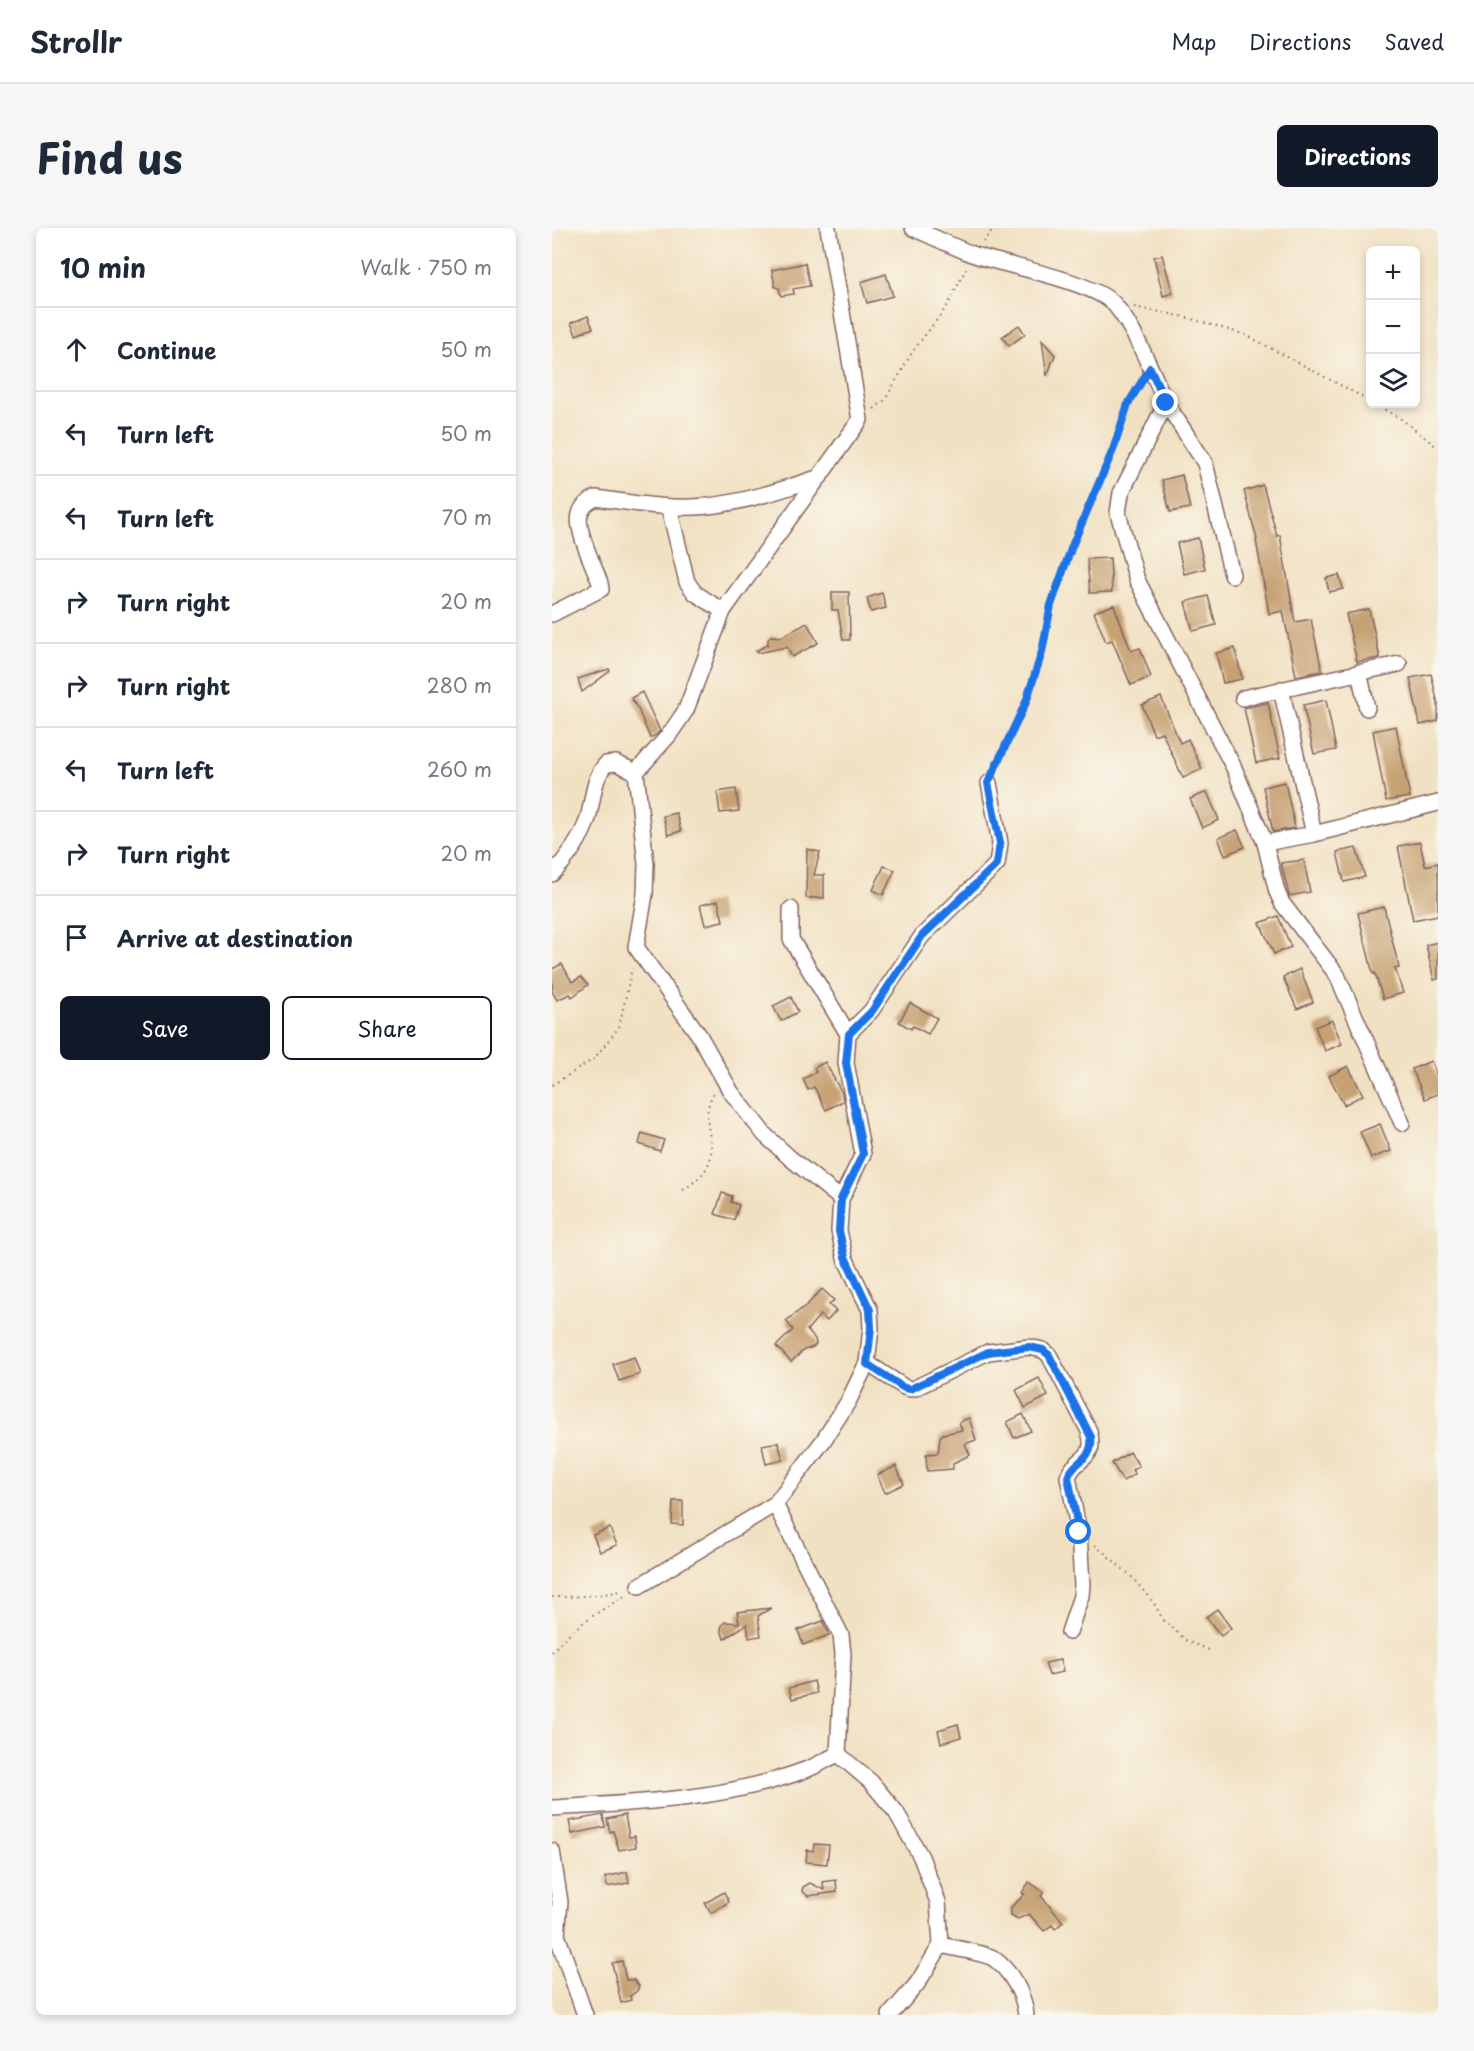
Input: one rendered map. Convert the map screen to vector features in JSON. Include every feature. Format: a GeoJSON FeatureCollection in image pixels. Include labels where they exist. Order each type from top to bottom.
{"type":"FeatureCollection","features":[{"type":"Feature","properties":{"kind":"street"},"geometry":{"type":"LineString","coordinates":[[828,228],[860,420],[723,611],[686,710],[669,735],[636,772],[646,864],[645,894],[636,947],[699,1035],[731,1092],[765,1135],[841,1199]]}},
{"type":"Feature","properties":{"kind":"street"},"geometry":{"type":"LineString","coordinates":[[913,228],[973,254],[1082,286],[1100,294],[1113,304],[1124,319],[1166,403],[1205,463],[1233,575]]}},
{"type":"Feature","properties":{"kind":"street"},"geometry":{"type":"LineString","coordinates":[[1166,403],[1121,493],[1118,513],[1137,580],[1234,768],[1265,843],[1277,892],[1282,903],[1337,975],[1402,1123]]}},
{"type":"Feature","properties":{"kind":"street"},"geometry":{"type":"LineString","coordinates":[[552,614],[601,589],[579,527],[580,514],[588,502],[596,498],[669,507],[708,506],[768,494],[820,477]]}},
{"type":"Feature","properties":{"kind":"street"},"geometry":{"type":"LineString","coordinates":[[669,507],[687,582],[695,593],[723,611]]}},
{"type":"Feature","properties":{"kind":"street"},"geometry":{"type":"LineString","coordinates":[[1243,698],[1399,664]]}},
{"type":"Feature","properties":{"kind":"street"},"geometry":{"type":"LineString","coordinates":[[1359,672],[1366,708]]}},
{"type":"Feature","properties":{"kind":"street"},"geometry":{"type":"LineString","coordinates":[[1281,689],[1314,834]]}},
{"type":"Feature","properties":{"kind":"street"},"geometry":{"type":"LineString","coordinates":[[552,874],[579,839],[588,820],[600,771],[606,764],[616,763],[636,772]]}},
{"type":"Feature","properties":{"kind":"street"},"geometry":{"type":"LineString","coordinates":[[849,1034],[872,1011],[922,936],[997,864],[1000,843],[988,783]]}},
{"type":"Feature","properties":{"kind":"street"},"geometry":{"type":"LineString","coordinates":[[1265,843],[1314,834],[1438,803]]}},
{"type":"Feature","properties":{"kind":"street"},"geometry":{"type":"LineString","coordinates":[[639,1587],[775,1504],[824,1441],[848,1402],[867,1364],[871,1328],[870,1310],[845,1257],[839,1231],[841,1199],[863,1154],[846,1063],[849,1034],[796,950],[790,932],[791,909]]}},
{"type":"Feature","properties":{"kind":"street"},"geometry":{"type":"LineString","coordinates":[[867,1364],[904,1388],[910,1389],[988,1352],[1029,1347],[1043,1350],[1049,1355],[1092,1443],[1089,1454],[1070,1472],[1068,1477],[1079,1532],[1083,1585],[1082,1596],[1069,1632]]}},
{"type":"Feature","properties":{"kind":"street"},"geometry":{"type":"LineString","coordinates":[[775,1504],[841,1635],[843,1654],[838,1754]]}},
{"type":"Feature","properties":{"kind":"street"},"geometry":{"type":"LineString","coordinates":[[552,1808],[626,1804],[717,1793],[807,1770],[838,1754]]}},
{"type":"Feature","properties":{"kind":"street"},"geometry":{"type":"LineString","coordinates":[[838,1754],[871,1782],[896,1812],[921,1857],[938,1902],[941,1945],[917,1984],[890,2015]]}},
{"type":"Feature","properties":{"kind":"street"},"geometry":{"type":"LineString","coordinates":[[552,1851],[560,1902],[557,1935],[585,2015]]}},
{"type":"Feature","properties":{"kind":"street"},"geometry":{"type":"LineString","coordinates":[[941,1945],[991,1957],[1011,1977],[1025,2002],[1026,2015]]}},
{"type":"Feature","properties":{"kind":"path"},"geometry":{"type":"LineString","coordinates":[[860,420],[885,400],[913,351],[948,304],[973,254],[994,228]]}},
{"type":"Feature","properties":{"kind":"path"},"geometry":{"type":"LineString","coordinates":[[1113,304],[1181,316],[1246,335],[1366,399]]}},
{"type":"Feature","properties":{"kind":"path"},"geometry":{"type":"LineString","coordinates":[[988,783],[1026,702],[1042,652],[1051,605],[1072,546],[1113,450],[1128,404],[1150,368]]}},
{"type":"Feature","properties":{"kind":"path"},"geometry":{"type":"LineString","coordinates":[[1382,408],[1400,418],[1438,448]]}},
{"type":"Feature","properties":{"kind":"path"},"geometry":{"type":"LineString","coordinates":[[552,1085],[594,1059],[619,1027],[636,947]]}},
{"type":"Feature","properties":{"kind":"path"},"geometry":{"type":"LineString","coordinates":[[683,1190],[698,1180],[710,1165],[712,1141],[706,1114],[711,1096],[722,1078]]}},
{"type":"Feature","properties":{"kind":"path"},"geometry":{"type":"LineString","coordinates":[[1079,1532],[1130,1575],[1153,1602],[1164,1621],[1187,1641],[1212,1651]]}},
{"type":"Feature","properties":{"kind":"path"},"geometry":{"type":"LineString","coordinates":[[552,1597],[611,1594],[639,1587]]}},
{"type":"Feature","properties":{"kind":"path"},"geometry":{"type":"LineString","coordinates":[[552,1652],[558,1644],[589,1619],[639,1587]]}},
{"type":"Feature","properties":{"kind":"building"},"geometry":{"type":"Polygon","coordinates":[[[1162,255],[1173,293],[1163,296],[1154,257],[1162,255]]]}},
{"type":"Feature","properties":{"kind":"building"},"geometry":{"type":"Polygon","coordinates":[[[805,263],[810,286],[793,289],[794,294],[781,296],[779,288],[775,287],[772,270],[805,263]]]}},
{"type":"Feature","properties":{"kind":"building"},"geometry":{"type":"Polygon","coordinates":[[[886,274],[893,296],[867,303],[861,282],[886,274]]]}},
{"type":"Feature","properties":{"kind":"building"},"geometry":{"type":"Polygon","coordinates":[[[588,316],[593,328],[576,335],[571,323],[588,316]]]}},
{"type":"Feature","properties":{"kind":"building"},"geometry":{"type":"Polygon","coordinates":[[[1019,325],[1025,334],[1009,346],[1002,337],[1019,325]]]}},
{"type":"Feature","properties":{"kind":"building"},"geometry":{"type":"Polygon","coordinates":[[[1042,340],[1055,355],[1047,376],[1042,340]]]}},
{"type":"Feature","properties":{"kind":"building"},"geometry":{"type":"Polygon","coordinates":[[[1182,475],[1190,508],[1170,512],[1162,480],[1182,475]]]}},
{"type":"Feature","properties":{"kind":"building"},"geometry":{"type":"Polygon","coordinates":[[[1263,485],[1277,536],[1280,535],[1295,622],[1311,619],[1322,671],[1296,676],[1283,611],[1269,614],[1257,539],[1244,491],[1263,485]]]}},
{"type":"Feature","properties":{"kind":"building"},"geometry":{"type":"Polygon","coordinates":[[[1198,538],[1205,569],[1184,574],[1177,543],[1198,538]]]}},
{"type":"Feature","properties":{"kind":"building"},"geometry":{"type":"Polygon","coordinates":[[[1110,558],[1112,592],[1090,593],[1087,559],[1110,558]]]}},
{"type":"Feature","properties":{"kind":"building"},"geometry":{"type":"Polygon","coordinates":[[[1339,575],[1343,589],[1329,592],[1326,578],[1339,575]]]}},
{"type":"Feature","properties":{"kind":"building"},"geometry":{"type":"Polygon","coordinates":[[[832,592],[849,592],[850,640],[843,640],[838,610],[832,610],[832,592]]]}},
{"type":"Feature","properties":{"kind":"building"},"geometry":{"type":"Polygon","coordinates":[[[882,593],[886,608],[871,612],[867,598],[882,593]]]}},
{"type":"Feature","properties":{"kind":"building"},"geometry":{"type":"Polygon","coordinates":[[[1208,596],[1216,625],[1193,631],[1185,602],[1208,596]]]}},
{"type":"Feature","properties":{"kind":"building"},"geometry":{"type":"Polygon","coordinates":[[[1114,605],[1131,651],[1140,648],[1151,677],[1131,685],[1112,640],[1106,642],[1094,612],[1114,605]]]}},
{"type":"Feature","properties":{"kind":"building"},"geometry":{"type":"Polygon","coordinates":[[[1369,609],[1380,658],[1357,662],[1346,614],[1369,609]]]}},
{"type":"Feature","properties":{"kind":"building"},"geometry":{"type":"Polygon","coordinates":[[[807,623],[818,643],[792,657],[787,647],[757,653],[756,651],[768,644],[771,636],[781,637],[807,623]]]}},
{"type":"Feature","properties":{"kind":"building"},"geometry":{"type":"Polygon","coordinates":[[[1235,648],[1242,679],[1223,683],[1216,653],[1235,648]]]}},
{"type":"Feature","properties":{"kind":"building"},"geometry":{"type":"Polygon","coordinates":[[[609,669],[610,671],[582,692],[578,679],[609,669]]]}},
{"type":"Feature","properties":{"kind":"building"},"geometry":{"type":"Polygon","coordinates":[[[1431,674],[1438,704],[1438,721],[1420,725],[1410,678],[1431,674]]]}},
{"type":"Feature","properties":{"kind":"building"},"geometry":{"type":"Polygon","coordinates":[[[642,692],[660,731],[650,738],[631,698],[642,692]]]}},
{"type":"Feature","properties":{"kind":"building"},"geometry":{"type":"Polygon","coordinates":[[[1161,697],[1180,743],[1188,739],[1202,769],[1183,778],[1162,732],[1154,735],[1142,705],[1161,697]]]}},
{"type":"Feature","properties":{"kind":"building"},"geometry":{"type":"Polygon","coordinates":[[[1326,700],[1336,750],[1314,754],[1303,705],[1326,700]]]}},
{"type":"Feature","properties":{"kind":"building"},"geometry":{"type":"Polygon","coordinates":[[[1268,703],[1280,758],[1256,763],[1244,708],[1268,703]]]}},
{"type":"Feature","properties":{"kind":"building"},"geometry":{"type":"Polygon","coordinates":[[[1396,726],[1410,797],[1386,801],[1373,731],[1396,726]]]}},
{"type":"Feature","properties":{"kind":"building"},"geometry":{"type":"Polygon","coordinates":[[[1285,782],[1295,828],[1273,832],[1263,787],[1285,782]]]}},
{"type":"Feature","properties":{"kind":"building"},"geometry":{"type":"Polygon","coordinates":[[[736,789],[739,811],[720,813],[717,792],[736,789]]]}},
{"type":"Feature","properties":{"kind":"building"},"geometry":{"type":"Polygon","coordinates":[[[1207,792],[1219,820],[1202,828],[1190,799],[1207,792]]]}},
{"type":"Feature","properties":{"kind":"building"},"geometry":{"type":"Polygon","coordinates":[[[676,813],[681,831],[668,835],[663,816],[676,813]]]}},
{"type":"Feature","properties":{"kind":"building"},"geometry":{"type":"Polygon","coordinates":[[[1237,830],[1245,847],[1225,855],[1218,838],[1237,830]]]}},
{"type":"Feature","properties":{"kind":"building"},"geometry":{"type":"Polygon","coordinates":[[[1420,842],[1425,866],[1438,863],[1438,915],[1413,920],[1398,846],[1420,842]]]}},
{"type":"Feature","properties":{"kind":"building"},"geometry":{"type":"Polygon","coordinates":[[[1356,848],[1365,877],[1344,882],[1337,852],[1356,848]]]}},
{"type":"Feature","properties":{"kind":"building"},"geometry":{"type":"Polygon","coordinates":[[[807,849],[820,852],[814,875],[824,875],[824,898],[806,898],[807,849]]]}},
{"type":"Feature","properties":{"kind":"building"},"geometry":{"type":"Polygon","coordinates":[[[1304,860],[1310,892],[1289,896],[1281,863],[1304,860]]]}},
{"type":"Feature","properties":{"kind":"building"},"geometry":{"type":"Polygon","coordinates":[[[884,866],[895,870],[883,895],[873,890],[884,866]]]}},
{"type":"Feature","properties":{"kind":"building"},"geometry":{"type":"Polygon","coordinates":[[[718,901],[723,921],[705,925],[700,905],[718,901]]]}},
{"type":"Feature","properties":{"kind":"building"},"geometry":{"type":"Polygon","coordinates":[[[1384,907],[1399,968],[1395,968],[1403,993],[1383,999],[1375,973],[1373,974],[1358,913],[1384,907]]]}},
{"type":"Feature","properties":{"kind":"building"},"geometry":{"type":"Polygon","coordinates":[[[1278,916],[1291,947],[1274,954],[1260,923],[1278,916]]]}},
{"type":"Feature","properties":{"kind":"building"},"geometry":{"type":"Polygon","coordinates":[[[1438,942],[1438,979],[1434,980],[1426,945],[1438,942]]]}},
{"type":"Feature","properties":{"kind":"building"},"geometry":{"type":"Polygon","coordinates":[[[562,964],[572,982],[581,977],[588,985],[572,997],[570,994],[557,1000],[552,991],[552,969],[562,964]]]}},
{"type":"Feature","properties":{"kind":"building"},"geometry":{"type":"Polygon","coordinates":[[[1300,969],[1313,1002],[1297,1009],[1283,977],[1300,969]]]}},
{"type":"Feature","properties":{"kind":"building"},"geometry":{"type":"Polygon","coordinates":[[[791,997],[798,1012],[781,1021],[773,1006],[791,997]]]}},
{"type":"Feature","properties":{"kind":"building"},"geometry":{"type":"Polygon","coordinates":[[[910,1003],[937,1018],[928,1034],[913,1026],[911,1029],[899,1022],[910,1003]]]}},
{"type":"Feature","properties":{"kind":"building"},"geometry":{"type":"Polygon","coordinates":[[[1332,1020],[1342,1044],[1325,1051],[1315,1027],[1332,1020]]]}},
{"type":"Feature","properties":{"kind":"building"},"geometry":{"type":"Polygon","coordinates":[[[1431,1061],[1438,1078],[1438,1094],[1425,1099],[1412,1069],[1431,1061]]]}},
{"type":"Feature","properties":{"kind":"building"},"geometry":{"type":"Polygon","coordinates":[[[825,1062],[842,1093],[843,1101],[826,1110],[814,1087],[808,1090],[803,1079],[816,1072],[814,1068],[825,1062]]]}},
{"type":"Feature","properties":{"kind":"building"},"geometry":{"type":"Polygon","coordinates":[[[1348,1066],[1363,1095],[1344,1105],[1329,1076],[1348,1066]]]}},
{"type":"Feature","properties":{"kind":"building"},"geometry":{"type":"Polygon","coordinates":[[[1380,1124],[1391,1151],[1371,1158],[1360,1132],[1380,1124]]]}},
{"type":"Feature","properties":{"kind":"building"},"geometry":{"type":"Polygon","coordinates":[[[642,1133],[664,1140],[660,1151],[639,1144],[642,1133]]]}},
{"type":"Feature","properties":{"kind":"building"},"geometry":{"type":"Polygon","coordinates":[[[722,1193],[732,1196],[731,1202],[739,1205],[734,1220],[715,1214],[722,1193]]]}},
{"type":"Feature","properties":{"kind":"building"},"geometry":{"type":"Polygon","coordinates":[[[822,1289],[834,1300],[829,1305],[836,1311],[827,1321],[820,1315],[807,1330],[815,1339],[816,1344],[804,1350],[791,1362],[776,1346],[793,1330],[786,1321],[808,1304],[822,1289]]]}},
{"type":"Feature","properties":{"kind":"building"},"geometry":{"type":"Polygon","coordinates":[[[634,1357],[640,1374],[619,1381],[613,1364],[634,1357]]]}},
{"type":"Feature","properties":{"kind":"building"},"geometry":{"type":"Polygon","coordinates":[[[1039,1378],[1048,1396],[1025,1408],[1016,1390],[1039,1378]]]}},
{"type":"Feature","properties":{"kind":"building"},"geometry":{"type":"Polygon","coordinates":[[[1023,1414],[1031,1431],[1014,1438],[1007,1422],[1023,1414]]]}},
{"type":"Feature","properties":{"kind":"building"},"geometry":{"type":"Polygon","coordinates":[[[969,1418],[976,1440],[965,1444],[970,1455],[953,1463],[953,1469],[927,1471],[926,1454],[938,1453],[940,1437],[943,1434],[962,1430],[959,1422],[969,1418]]]}},
{"type":"Feature","properties":{"kind":"building"},"geometry":{"type":"Polygon","coordinates":[[[778,1442],[783,1460],[766,1464],[762,1445],[778,1442]]]}},
{"type":"Feature","properties":{"kind":"building"},"geometry":{"type":"Polygon","coordinates":[[[1130,1452],[1139,1466],[1132,1470],[1135,1474],[1123,1481],[1112,1463],[1130,1452]]]}},
{"type":"Feature","properties":{"kind":"building"},"geometry":{"type":"Polygon","coordinates":[[[896,1466],[904,1484],[885,1493],[877,1475],[896,1466]]]}},
{"type":"Feature","properties":{"kind":"building"},"geometry":{"type":"Polygon","coordinates":[[[673,1501],[683,1501],[683,1525],[672,1524],[673,1501]]]}},
{"type":"Feature","properties":{"kind":"building"},"geometry":{"type":"Polygon","coordinates":[[[610,1528],[617,1545],[600,1552],[593,1535],[610,1528]]]}},
{"type":"Feature","properties":{"kind":"building"},"geometry":{"type":"Polygon","coordinates":[[[771,1608],[758,1616],[761,1636],[749,1638],[747,1624],[724,1639],[722,1625],[725,1622],[739,1623],[737,1612],[771,1608]]]}},
{"type":"Feature","properties":{"kind":"building"},"geometry":{"type":"Polygon","coordinates":[[[1217,1609],[1231,1628],[1221,1636],[1206,1617],[1217,1609]]]}},
{"type":"Feature","properties":{"kind":"building"},"geometry":{"type":"Polygon","coordinates":[[[823,1621],[829,1635],[803,1645],[798,1630],[823,1621]]]}},
{"type":"Feature","properties":{"kind":"building"},"geometry":{"type":"Polygon","coordinates":[[[1060,1660],[1063,1672],[1049,1675],[1045,1663],[1060,1660]]]}},
{"type":"Feature","properties":{"kind":"building"},"geometry":{"type":"Polygon","coordinates":[[[814,1681],[817,1693],[792,1699],[789,1688],[814,1681]]]}},
{"type":"Feature","properties":{"kind":"building"},"geometry":{"type":"Polygon","coordinates":[[[958,1724],[961,1737],[941,1743],[938,1730],[958,1724]]]}},
{"type":"Feature","properties":{"kind":"building"},"geometry":{"type":"Polygon","coordinates":[[[603,1815],[605,1827],[572,1834],[569,1821],[603,1815]]]}},
{"type":"Feature","properties":{"kind":"building"},"geometry":{"type":"Polygon","coordinates":[[[625,1815],[629,1837],[635,1836],[636,1847],[619,1850],[613,1831],[610,1832],[607,1819],[625,1815]]]}},
{"type":"Feature","properties":{"kind":"building"},"geometry":{"type":"Polygon","coordinates":[[[814,1844],[829,1845],[827,1864],[806,1862],[807,1850],[813,1851],[814,1844]]]}},
{"type":"Feature","properties":{"kind":"building"},"geometry":{"type":"Polygon","coordinates":[[[627,1872],[629,1883],[607,1887],[605,1877],[627,1872]]]}},
{"type":"Feature","properties":{"kind":"building"},"geometry":{"type":"Polygon","coordinates":[[[836,1880],[837,1892],[808,1896],[802,1891],[803,1887],[810,1883],[824,1890],[823,1882],[836,1880]]]}},
{"type":"Feature","properties":{"kind":"building"},"geometry":{"type":"Polygon","coordinates":[[[1029,1882],[1044,1892],[1041,1896],[1063,1922],[1055,1929],[1052,1925],[1044,1931],[1029,1914],[1018,1919],[1011,1915],[1011,1907],[1025,1894],[1022,1893],[1029,1882]]]}},
{"type":"Feature","properties":{"kind":"building"},"geometry":{"type":"Polygon","coordinates":[[[724,1892],[729,1902],[711,1913],[705,1903],[724,1892]]]}},
{"type":"Feature","properties":{"kind":"building"},"geometry":{"type":"Polygon","coordinates":[[[622,1961],[626,1980],[634,1980],[639,1986],[637,1991],[630,1996],[631,2000],[621,2003],[612,1963],[622,1961]]]}},
{"type":"Feature","properties":{"kind":"route"},"geometry":{"type":"LineString","coordinates":[[1079,1532],[1068,1477],[1070,1472],[1089,1454],[1091,1437],[1049,1355],[1043,1350],[1029,1347],[988,1352],[910,1389],[904,1388],[867,1364],[871,1328],[870,1310],[845,1257],[839,1231],[841,1199],[863,1154],[846,1054],[849,1034],[872,1011],[922,936],[997,864],[1000,843],[988,783],[1026,702],[1042,652],[1051,605],[1072,546],[1113,450],[1128,404],[1150,368],[1166,403]]}}]}
